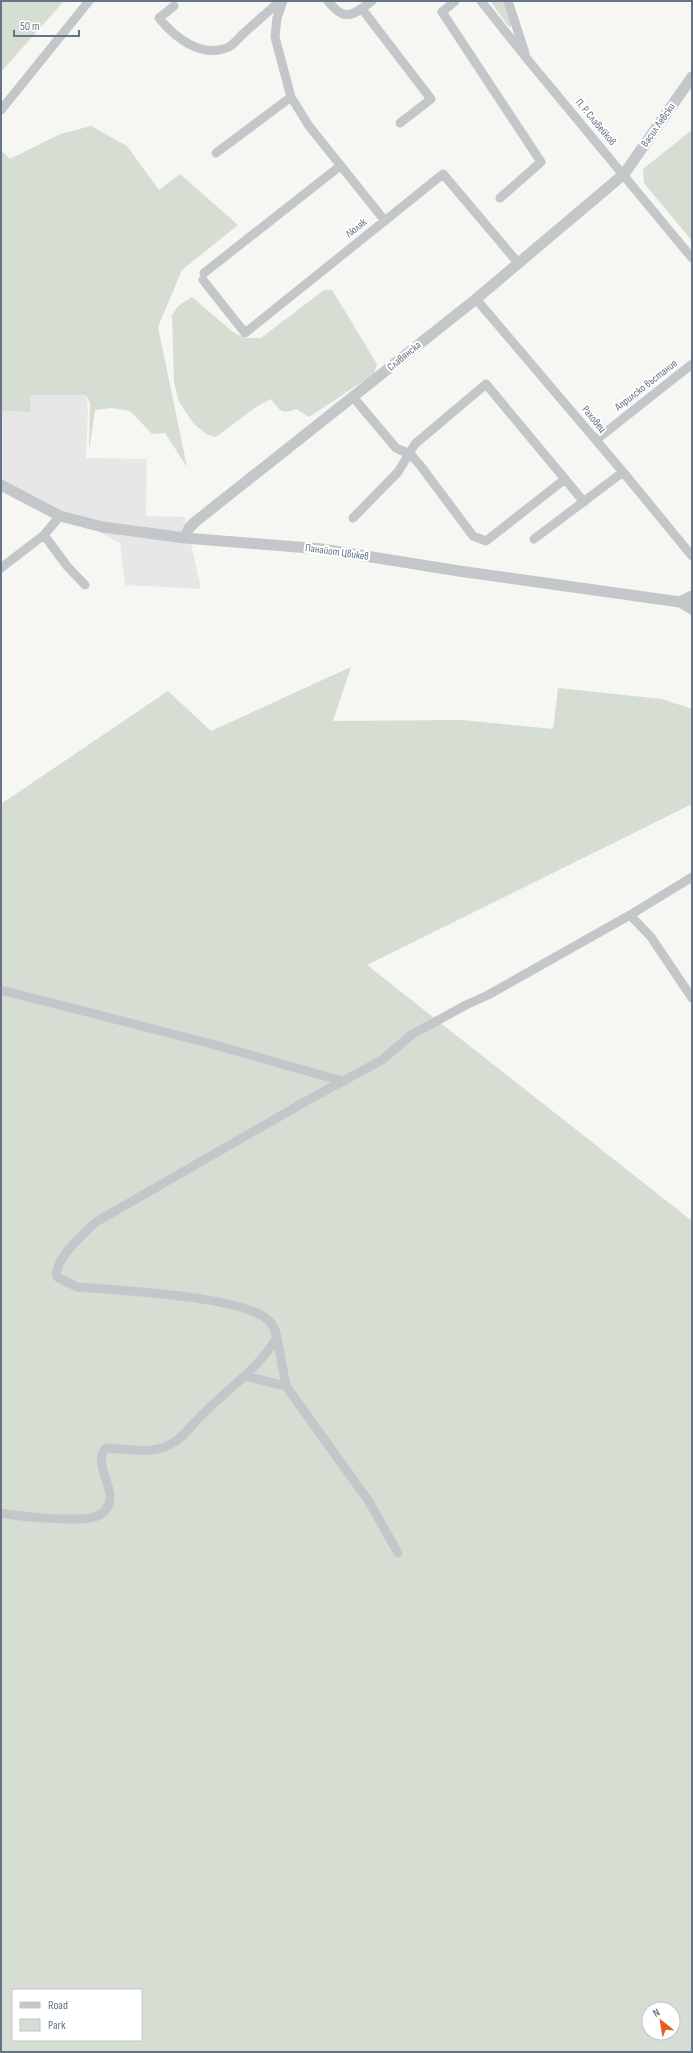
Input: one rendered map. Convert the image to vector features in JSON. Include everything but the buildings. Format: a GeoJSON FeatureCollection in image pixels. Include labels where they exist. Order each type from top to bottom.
{"type":"FeatureCollection","features":[{"type":"Feature","properties":{"kind":"street"},"geometry":{"type":"LineString","coordinates":[[1,110],[89,1]]}},
{"type":"Feature","properties":{"kind":"street"},"geometry":{"type":"LineString","coordinates":[[174,6],[159,18],[170,31],[184,43],[200,48],[215,50],[230,47],[282,1]]}},
{"type":"Feature","properties":{"kind":"street"},"geometry":{"type":"LineString","coordinates":[[282,1],[275,37],[291,97],[309,126],[385,221]]}},
{"type":"Feature","properties":{"kind":"street"},"geometry":{"type":"LineString","coordinates":[[328,1],[337,12],[347,15],[362,9],[372,1]]}},
{"type":"Feature","properties":{"kind":"street"},"geometry":{"type":"LineString","coordinates":[[455,1],[442,12],[541,162],[500,198]]}},
{"type":"Feature","properties":{"kind":"street","name":"П. Р. Славейков"},"geometry":{"type":"LineString","coordinates":[[481,1],[692,258]]}},
{"type":"Feature","properties":{"kind":"street"},"geometry":{"type":"LineString","coordinates":[[508,1],[528,60]]}},
{"type":"Feature","properties":{"kind":"street"},"geometry":{"type":"LineString","coordinates":[[362,9],[431,99],[400,123]]}},
{"type":"Feature","properties":{"kind":"street","name":"Васил Левски"},"geometry":{"type":"LineString","coordinates":[[624,174],[692,77]]}},
{"type":"Feature","properties":{"kind":"street"},"geometry":{"type":"LineString","coordinates":[[216,153],[291,97]]}},
{"type":"Feature","properties":{"kind":"street","name":"Люляк"},"geometry":{"type":"LineString","coordinates":[[340,166],[204,276],[245,333],[443,174],[519,264]]}},
{"type":"Feature","properties":{"kind":"street","name":"Славянска"},"geometry":{"type":"LineString","coordinates":[[185,538],[188,528],[195,522],[476,299],[624,174]]}},
{"type":"Feature","properties":{"kind":"street","name":"Раховец"},"geometry":{"type":"LineString","coordinates":[[476,299],[623,472],[692,556]]}},
{"type":"Feature","properties":{"kind":"street","name":"Априлско въстание"},"geometry":{"type":"LineString","coordinates":[[596,440],[692,364]]}},
{"type":"Feature","properties":{"kind":"street"},"geometry":{"type":"LineString","coordinates":[[353,518],[398,472],[415,444],[486,384],[584,502]]}},
{"type":"Feature","properties":{"kind":"street"},"geometry":{"type":"LineString","coordinates":[[353,397],[396,448],[410,454],[420,465],[473,536],[486,542],[565,479]]}},
{"type":"Feature","properties":{"kind":"street"},"geometry":{"type":"LineString","coordinates":[[534,539],[623,472]]}},
{"type":"Feature","properties":{"kind":"street","name":"Панайот Цвикев"},"geometry":{"type":"LineString","coordinates":[[1,485],[60,516],[103,528],[185,538],[322,549],[466,572],[680,602],[692,609]]}},
{"type":"Feature","properties":{"kind":"street"},"geometry":{"type":"LineString","coordinates":[[1,568],[44,535],[60,516]]}},
{"type":"Feature","properties":{"kind":"street"},"geometry":{"type":"LineString","coordinates":[[44,535],[67,566],[85,585]]}},
{"type":"Feature","properties":{"kind":"street"},"geometry":{"type":"LineString","coordinates":[[680,602],[692,596]]}},
{"type":"Feature","properties":{"kind":"street"},"geometry":{"type":"LineString","coordinates":[[398,1553],[368,1500],[286,1386],[274,1326],[267,1319],[251,1310],[204,1300],[154,1293],[77,1287],[57,1277],[57,1267],[75,1243],[96,1222],[342,1081],[382,1060],[412,1035],[466,1005],[488,995],[630,915],[692,877]]}},
{"type":"Feature","properties":{"kind":"street"},"geometry":{"type":"LineString","coordinates":[[630,915],[651,937],[692,998]]}},
{"type":"Feature","properties":{"kind":"street"},"geometry":{"type":"LineString","coordinates":[[1,990],[208,1043],[342,1081]]}},
{"type":"Feature","properties":{"kind":"street"},"geometry":{"type":"LineString","coordinates":[[1,1513],[90,1518],[105,1512],[109,1504],[110,1496],[102,1461],[103,1451],[106,1448],[150,1450],[167,1446],[186,1433],[202,1414],[244,1376],[270,1350],[277,1337]]}},
{"type":"Feature","properties":{"kind":"street"},"geometry":{"type":"LineString","coordinates":[[244,1376],[286,1386]]}},
{"type":"Feature","properties":{"kind":"shaded area"},"geometry":{"type":"Polygon","coordinates":[[[31,395],[86,395],[88,410],[86,458],[147,459],[146,516],[185,517],[201,589],[125,585],[120,543],[1,481],[1,411],[30,412],[31,395]]]}},
{"type":"Feature","properties":{"kind":"green space"},"geometry":{"type":"Polygon","coordinates":[[[1,1],[64,1],[1,72],[1,1]]]}},
{"type":"Feature","properties":{"kind":"green space"},"geometry":{"type":"Polygon","coordinates":[[[490,1],[504,1],[512,24],[510,28],[490,1]]]}},
{"type":"Feature","properties":{"kind":"green space"},"geometry":{"type":"Polygon","coordinates":[[[91,126],[127,146],[159,190],[180,174],[238,225],[182,270],[158,327],[187,467],[165,433],[152,434],[130,411],[111,408],[95,410],[89,451],[90,403],[86,395],[31,395],[30,412],[1,411],[1,150],[10,159],[60,134],[91,126]]]}},
{"type":"Feature","properties":{"kind":"green space"},"geometry":{"type":"Polygon","coordinates":[[[692,130],[692,241],[644,183],[643,169],[692,130]]]}},
{"type":"Feature","properties":{"kind":"green space"},"geometry":{"type":"Polygon","coordinates":[[[324,290],[332,290],[377,364],[374,374],[309,417],[296,409],[284,412],[271,399],[256,407],[216,437],[206,434],[194,424],[179,402],[174,382],[172,315],[178,306],[192,297],[233,332],[245,338],[261,338],[324,290]]]}},
{"type":"Feature","properties":{"kind":"green space"},"geometry":{"type":"Polygon","coordinates":[[[351,667],[333,721],[462,720],[553,729],[558,688],[662,699],[692,709],[692,804],[367,965],[692,1221],[692,2052],[1,2052],[1,804],[168,691],[211,731],[351,667]]]}}]}
